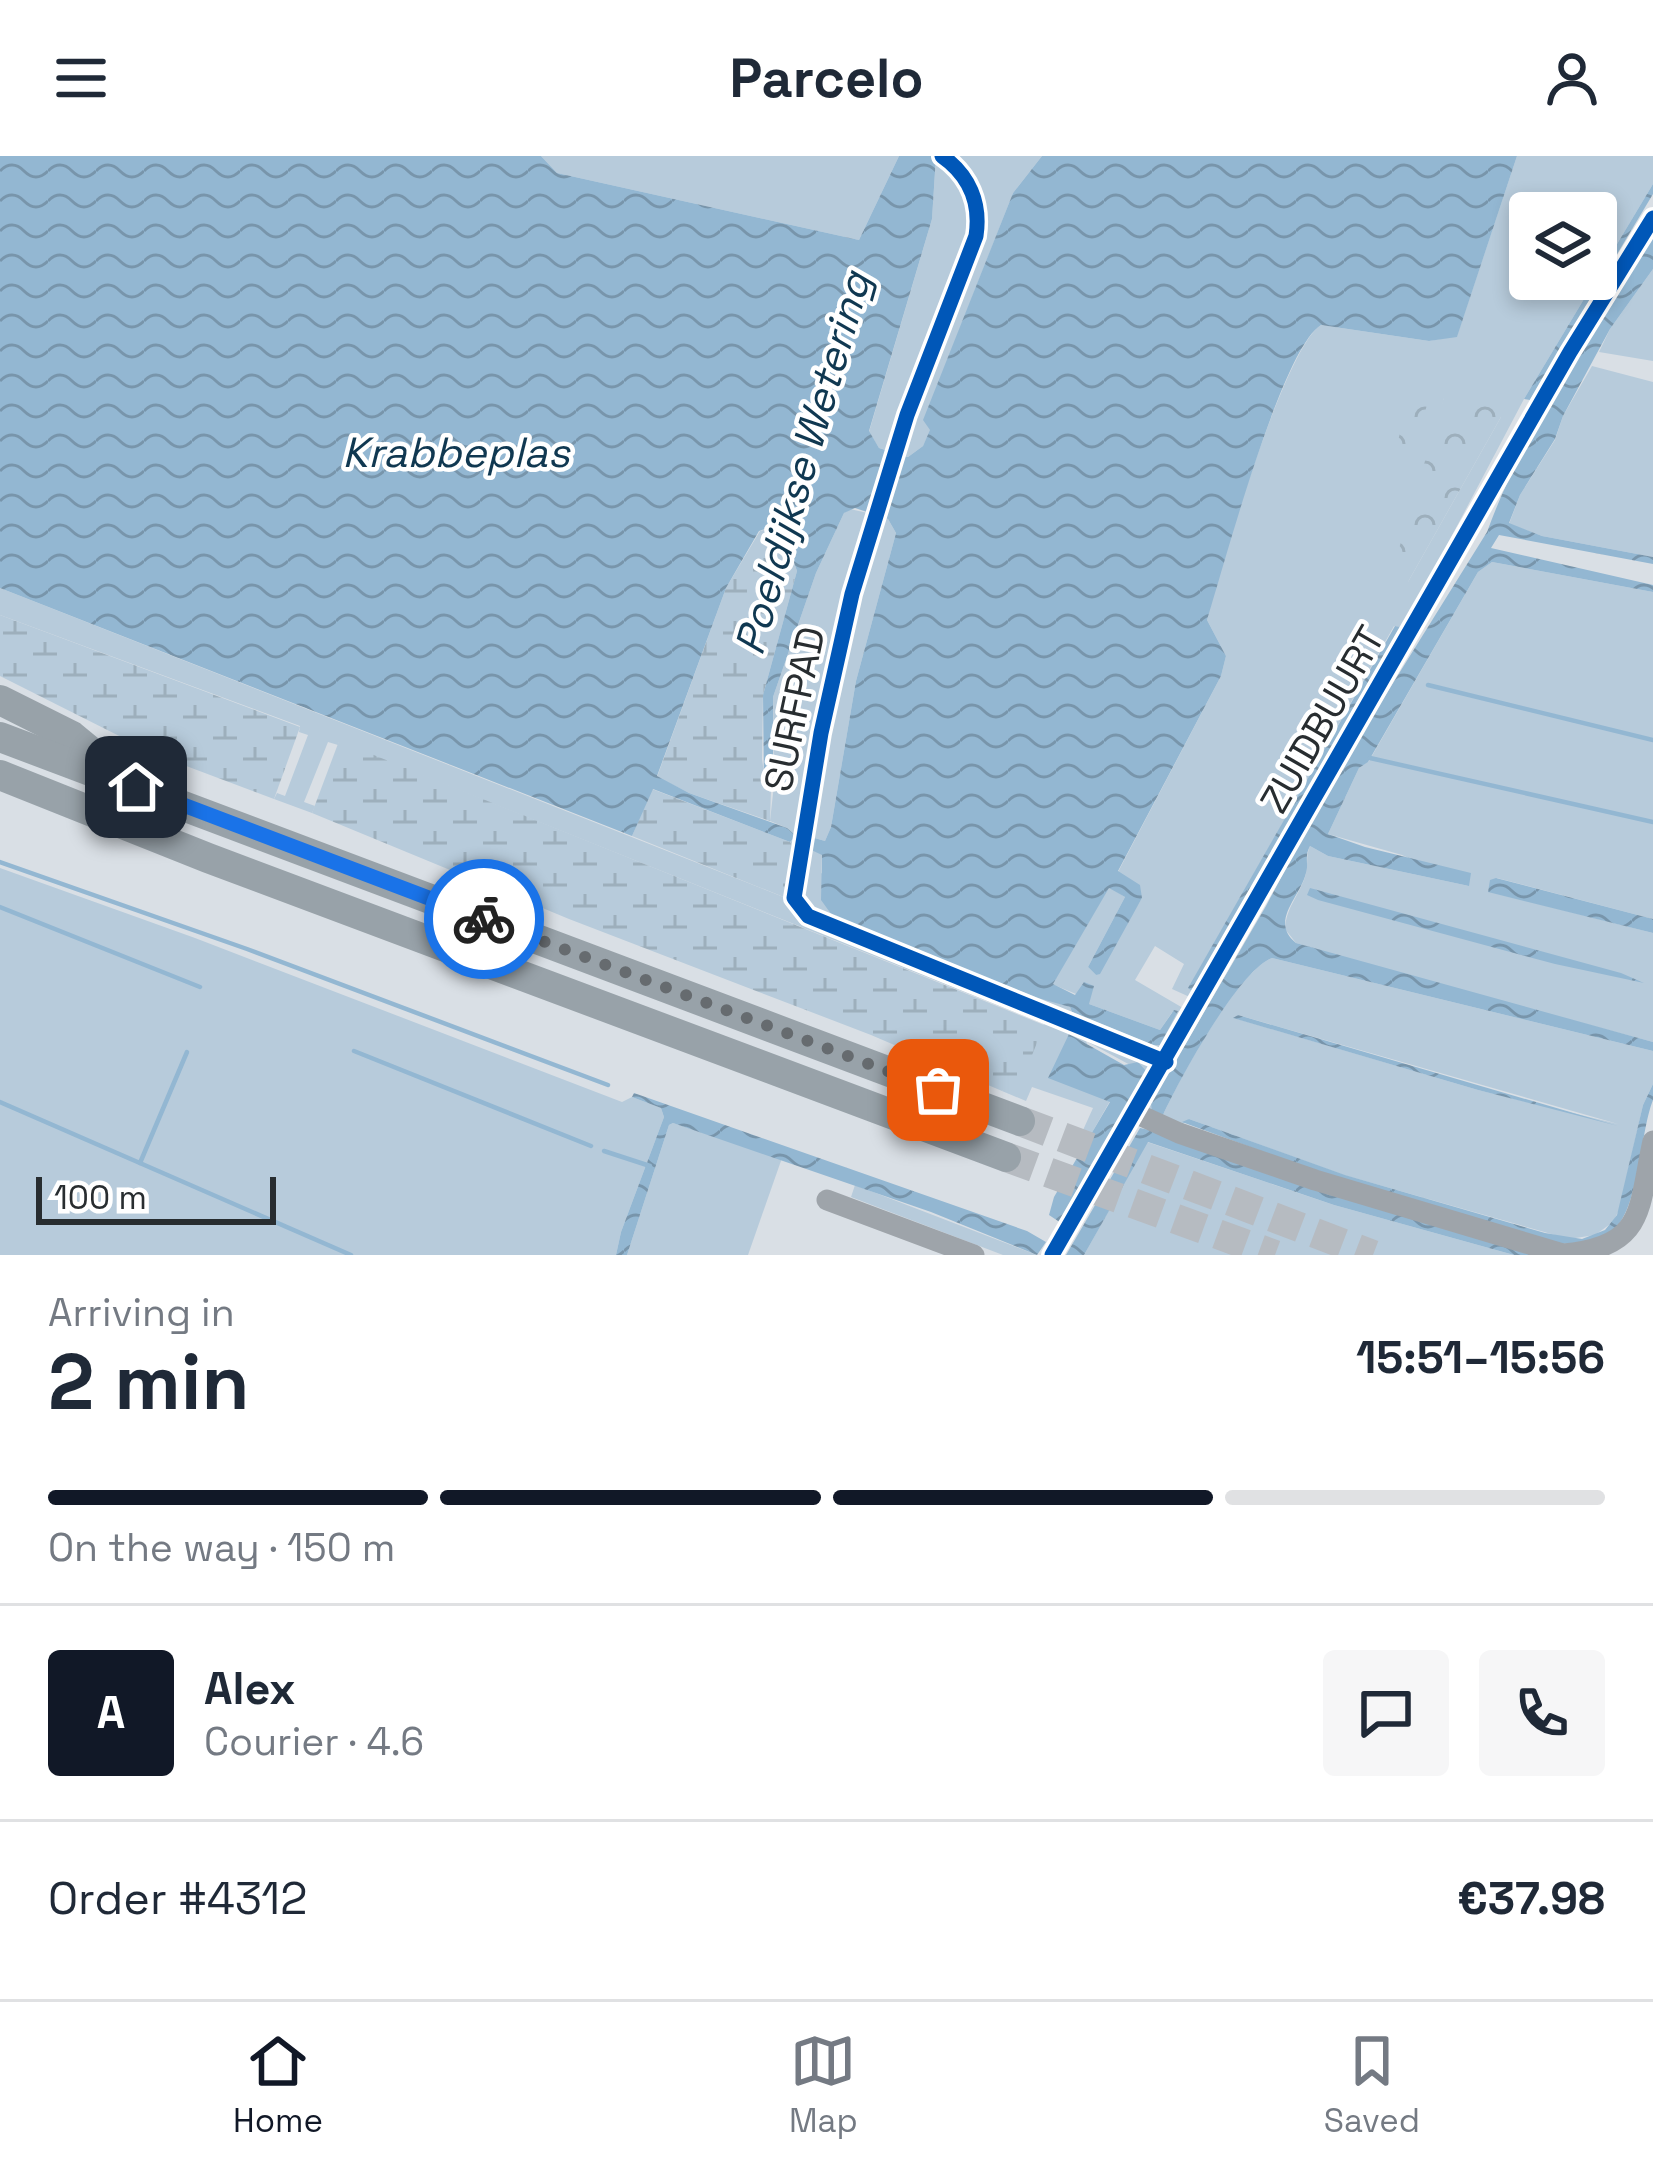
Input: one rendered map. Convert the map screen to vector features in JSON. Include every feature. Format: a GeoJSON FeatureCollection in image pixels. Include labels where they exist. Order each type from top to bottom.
{"type":"FeatureCollection","features":[{"type":"Feature","properties":{"kind":"highway"},"geometry":{"type":"LineString","coordinates":[[0,700],[72,736],[136,787]]}},
{"type":"Feature","properties":{"kind":"highway"},"geometry":{"type":"LineString","coordinates":[[0,737],[1020,1121]]}},
{"type":"Feature","properties":{"kind":"highway"},"geometry":{"type":"LineString","coordinates":[[0,775],[208,858],[1006,1157]]}},
{"type":"Feature","properties":{"kind":"highway"},"geometry":{"type":"LineString","coordinates":[[0,794],[208,858]]}},
{"type":"Feature","properties":{"kind":"street","name":"ZUIDBUURT"},"geometry":{"type":"LineString","coordinates":[[1052,1255],[1570,352],[1653,218]]}},
{"type":"Feature","properties":{"kind":"street"},"geometry":{"type":"LineString","coordinates":[[1135,1113],[1315,1180],[1563,1254],[1601,1247],[1626,1235],[1636,1218],[1653,1141]]}},
{"type":"Feature","properties":{"kind":"street"},"geometry":{"type":"LineString","coordinates":[[827,1200],[974,1255]]}},
{"type":"Feature","properties":{"kind":"green space"},"geometry":{"type":"Polygon","coordinates":[[[541,156],[899,156],[859,240],[557,173],[541,156]]]}},
{"type":"Feature","properties":{"kind":"green space"},"geometry":{"type":"Polygon","coordinates":[[[948,156],[1042,156],[1013,193],[924,420],[931,430],[923,446],[908,457],[899,453],[901,445],[979,232],[974,188],[948,156]]]}},
{"type":"Feature","properties":{"kind":"green space"},"geometry":{"type":"Polygon","coordinates":[[[1517,156],[1653,156],[1653,184],[1617,244],[1617,192],[1509,192],[1509,300],[1583,300],[1192,998],[1172,989],[1184,964],[1155,946],[1135,980],[1183,1008],[1159,1053],[809,913],[798,902],[796,887],[835,673],[879,516],[888,519],[896,533],[856,681],[831,827],[825,841],[811,837],[807,848],[822,854],[821,873],[1043,997],[1160,1044],[1173,1011],[1160,1030],[1089,1004],[1088,999],[1052,984],[1109,887],[1125,897],[1088,967],[1096,975],[1142,898],[1118,872],[1221,676],[1226,656],[1207,620],[1272,415],[1306,342],[1321,325],[1429,341],[1457,336],[1517,156]],[[1444,398],[1408,582],[1501,417],[1444,398]],[[1394,626],[1189,989],[1399,627],[1394,626]]]}},
{"type":"Feature","properties":{"kind":"green space"},"geometry":{"type":"Polygon","coordinates":[[[936,157],[956,172],[968,192],[973,214],[971,240],[891,451],[879,448],[869,432],[932,219],[936,157]]]}},
{"type":"Feature","properties":{"kind":"green space"},"geometry":{"type":"Polygon","coordinates":[[[1653,269],[1653,361],[1599,352],[1610,329],[1653,269]]]}},
{"type":"Feature","properties":{"kind":"green space"},"geometry":{"type":"Polygon","coordinates":[[[1592,366],[1653,382],[1653,557],[1542,536],[1509,524],[1520,495],[1555,440],[1592,366]]]}},
{"type":"Feature","properties":{"kind":"green space"},"geometry":{"type":"Polygon","coordinates":[[[1412,387],[1430,393],[1412,462],[1394,456],[1412,387]]]}},
{"type":"Feature","properties":{"kind":"green space"},"geometry":{"type":"Polygon","coordinates":[[[1444,397],[1499,409],[1501,417],[1408,582],[1390,579],[1444,397]]]}},
{"type":"Feature","properties":{"kind":"green space"},"geometry":{"type":"Polygon","coordinates":[[[850,509],[872,514],[838,639],[796,852],[790,842],[795,839],[787,828],[770,821],[773,697],[816,573],[850,509]]]}},
{"type":"Feature","properties":{"kind":"green space"},"geometry":{"type":"Polygon","coordinates":[[[769,529],[788,545],[797,571],[763,695],[762,759],[766,787],[771,789],[770,821],[657,777],[726,588],[760,531],[769,529]]]}},
{"type":"Feature","properties":{"kind":"green space"},"geometry":{"type":"Polygon","coordinates":[[[1492,562],[1653,592],[1653,919],[1497,878],[1488,891],[1653,933],[1653,1042],[1296,943],[1285,929],[1305,877],[1310,846],[1328,856],[1469,886],[1402,855],[1328,834],[1359,768],[1369,761],[1478,572],[1492,562]]]}},
{"type":"Feature","properties":{"kind":"green space"},"geometry":{"type":"Polygon","coordinates":[[[0,588],[791,900],[809,921],[1155,1061],[1096,1156],[1132,1066],[1086,1041],[1110,1101],[1082,1150],[1079,1139],[1093,1108],[1032,1087],[1026,1101],[1002,1091],[1044,1024],[339,742],[328,742],[304,802],[315,806],[312,813],[274,799],[277,793],[285,796],[308,735],[299,732],[300,726],[0,615],[0,588]]]}},
{"type":"Feature","properties":{"kind":"green space"},"geometry":{"type":"Polygon","coordinates":[[[0,615],[300,727],[274,799],[157,755],[0,676],[0,615]]]}},
{"type":"Feature","properties":{"kind":"green space"},"geometry":{"type":"Polygon","coordinates":[[[339,741],[1044,1025],[1021,1083],[1010,1082],[1002,1091],[312,813],[339,741]]]}},
{"type":"Feature","properties":{"kind":"green space"},"geometry":{"type":"Polygon","coordinates":[[[652,789],[790,842],[796,852],[791,900],[632,836],[652,789]]]}},
{"type":"Feature","properties":{"kind":"green space"},"geometry":{"type":"Polygon","coordinates":[[[1287,865],[1151,1103],[1163,1115],[1227,1003],[1272,958],[1653,1051],[1653,1084],[1643,1105],[1619,1210],[1613,1222],[1595,1235],[1569,1239],[1344,1175],[1189,1119],[1183,1124],[1151,1118],[1147,1104],[1287,865]],[[1238,1015],[1234,1018],[1478,1090],[1618,1124],[1238,1015]]]}},
{"type":"Feature","properties":{"kind":"green space"},"geometry":{"type":"Polygon","coordinates":[[[0,868],[622,1102],[632,1097],[661,1108],[664,1117],[616,1255],[0,1255],[0,868]]]}},
{"type":"Feature","properties":{"kind":"green space"},"geometry":{"type":"Polygon","coordinates":[[[673,1123],[782,1158],[748,1255],[627,1255],[673,1123]]]}},
{"type":"Feature","properties":{"kind":"green space"},"geometry":{"type":"Polygon","coordinates":[[[1147,1142],[1334,1205],[1514,1255],[1084,1255],[1147,1142]]]}},
{"type":"Feature","properties":{"kind":"green space"},"geometry":{"type":"Polygon","coordinates":[[[855,1185],[1037,1255],[1003,1255],[851,1197],[855,1185]]]}},
{"type":"Feature","properties":{"kind":"water","name":"Krabbeplas"},"geometry":{"type":"Polygon","coordinates":[[[0,156],[541,156],[557,173],[859,240],[899,156],[936,156],[932,219],[869,431],[879,448],[908,457],[923,446],[930,430],[923,420],[1013,193],[1042,156],[1517,156],[1457,337],[1429,341],[1321,325],[1305,343],[1272,415],[1207,620],[1226,656],[1221,676],[1118,871],[1140,885],[1142,898],[1096,975],[1088,967],[1125,897],[1109,888],[1053,984],[1075,995],[1084,982],[1094,986],[1089,1004],[1160,1030],[1178,1011],[1160,1045],[1153,1045],[1072,1012],[1070,1007],[834,918],[821,900],[822,855],[807,848],[811,837],[825,841],[831,827],[856,681],[896,533],[888,519],[855,508],[844,513],[816,573],[773,697],[773,788],[764,784],[763,695],[797,571],[788,545],[765,529],[759,531],[726,588],[657,776],[689,793],[787,828],[796,836],[790,842],[653,789],[632,836],[0,588],[0,156]]]}},
{"type":"Feature","properties":{"kind":"water"},"geometry":{"type":"Polygon","coordinates":[[[1653,184],[1653,194],[1617,254],[1617,244],[1653,184]]]}},
{"type":"Feature","properties":{"kind":"water"},"geometry":{"type":"Polygon","coordinates":[[[1653,231],[1653,269],[1610,329],[1509,523],[1542,536],[1653,557],[1653,564],[1499,535],[1491,548],[1653,585],[1653,592],[1492,562],[1478,572],[1368,762],[1359,768],[1328,834],[1471,873],[1469,886],[1328,856],[1310,846],[1306,873],[1285,926],[1296,943],[1653,1042],[1653,1051],[1272,958],[1258,967],[1227,1004],[1163,1115],[1152,1112],[1151,1103],[1266,906],[1329,786],[1487,532],[1541,415],[1610,300],[1617,300],[1617,289],[1653,231]]]}},
{"type":"Feature","properties":{"kind":"water"},"geometry":{"type":"Polygon","coordinates":[[[1583,300],[1590,300],[1530,400],[1524,399],[1583,300]]]}},
{"type":"Feature","properties":{"kind":"water"},"geometry":{"type":"Polygon","coordinates":[[[1395,626],[1400,627],[1192,991],[1188,988],[1395,626]]]}},
{"type":"Feature","properties":{"kind":"water"},"geometry":{"type":"Polygon","coordinates":[[[1490,880],[1653,919],[1653,933],[1488,892],[1490,880]]]}},
{"type":"Feature","properties":{"kind":"water"},"geometry":{"type":"Polygon","coordinates":[[[1310,888],[1644,983],[1318,900],[1307,895],[1310,888]]]}},
{"type":"Feature","properties":{"kind":"water"},"geometry":{"type":"Polygon","coordinates":[[[1238,1015],[1618,1126],[1233,1018],[1238,1015]]]}},
{"type":"Feature","properties":{"kind":"water"},"geometry":{"type":"Polygon","coordinates":[[[1069,1034],[1124,1065],[1138,1062],[1147,1072],[1061,1223],[1049,1215],[1054,1197],[1110,1102],[1048,1078],[1069,1034]]]}},
{"type":"Feature","properties":{"kind":"water"},"geometry":{"type":"Polygon","coordinates":[[[1653,1084],[1627,1210],[1608,1235],[1579,1243],[1561,1244],[1324,1174],[1182,1122],[1189,1119],[1345,1175],[1545,1233],[1582,1239],[1605,1230],[1617,1215],[1643,1105],[1653,1084]]]}},
{"type":"Feature","properties":{"kind":"water"},"geometry":{"type":"Polygon","coordinates":[[[634,1093],[1027,1231],[1046,1242],[1037,1255],[931,1212],[673,1123],[627,1255],[616,1255],[664,1117],[661,1108],[632,1097],[634,1093]]]}},
{"type":"Feature","properties":{"kind":"water"},"geometry":{"type":"Polygon","coordinates":[[[1140,1128],[1538,1255],[1514,1255],[1334,1205],[1148,1142],[1084,1255],[1066,1255],[1140,1128]]]}},
{"type":"Feature","properties":{"kind":"waterway"},"geometry":{"type":"LineString","coordinates":[[1428,685],[1653,740]]}},
{"type":"Feature","properties":{"kind":"waterway"},"geometry":{"type":"LineString","coordinates":[[1370,758],[1653,822]]}},
{"type":"Feature","properties":{"kind":"waterway"},"geometry":{"type":"LineString","coordinates":[[0,862],[608,1085]]}},
{"type":"Feature","properties":{"kind":"waterway"},"geometry":{"type":"LineString","coordinates":[[0,907],[200,987]]}},
{"type":"Feature","properties":{"kind":"waterway"},"geometry":{"type":"LineString","coordinates":[[354,1051],[591,1146]]}},
{"type":"Feature","properties":{"kind":"waterway"},"geometry":{"type":"LineString","coordinates":[[140,1163],[187,1052]]}},
{"type":"Feature","properties":{"kind":"waterway"},"geometry":{"type":"LineString","coordinates":[[0,1102],[351,1255]]}},
{"type":"Feature","properties":{"kind":"waterway"},"geometry":{"type":"LineString","coordinates":[[604,1151],[650,1166]]}},
{"type":"Feature","properties":{"kind":"tunnel"},"geometry":{"type":"LineString","coordinates":[[1020,1121],[1373,1255]]}},
{"type":"Feature","properties":{"kind":"tunnel"},"geometry":{"type":"LineString","coordinates":[[1006,1157],[1275,1255]]}},
{"type":"Feature","properties":{"kind":"cycle path","name":"SURFPAD"},"geometry":{"type":"LineString","coordinates":[[942,156],[971,191],[977,212],[976,236],[907,415],[852,594],[821,733],[794,898],[808,916],[1166,1062]]}},
{"type":"Feature","properties":{"kind":"cycle path"},"geometry":{"type":"LineString","coordinates":[[1052,1255],[1570,352],[1653,218]]}},
{"type":"Feature","properties":{"kind":"way so far"},"geometry":{"type":"LineString","coordinates":[[484,919],[938,1090]]}},
{"type":"Feature","properties":{"kind":"route"},"geometry":{"type":"LineString","coordinates":[[136,787],[484,919]]}},
{"type":"Feature","properties":{"kind":"water label","name":"Poeldijkse Wetering"},"geometry":{"type":"Point","coordinates":[802,463]}}]}
